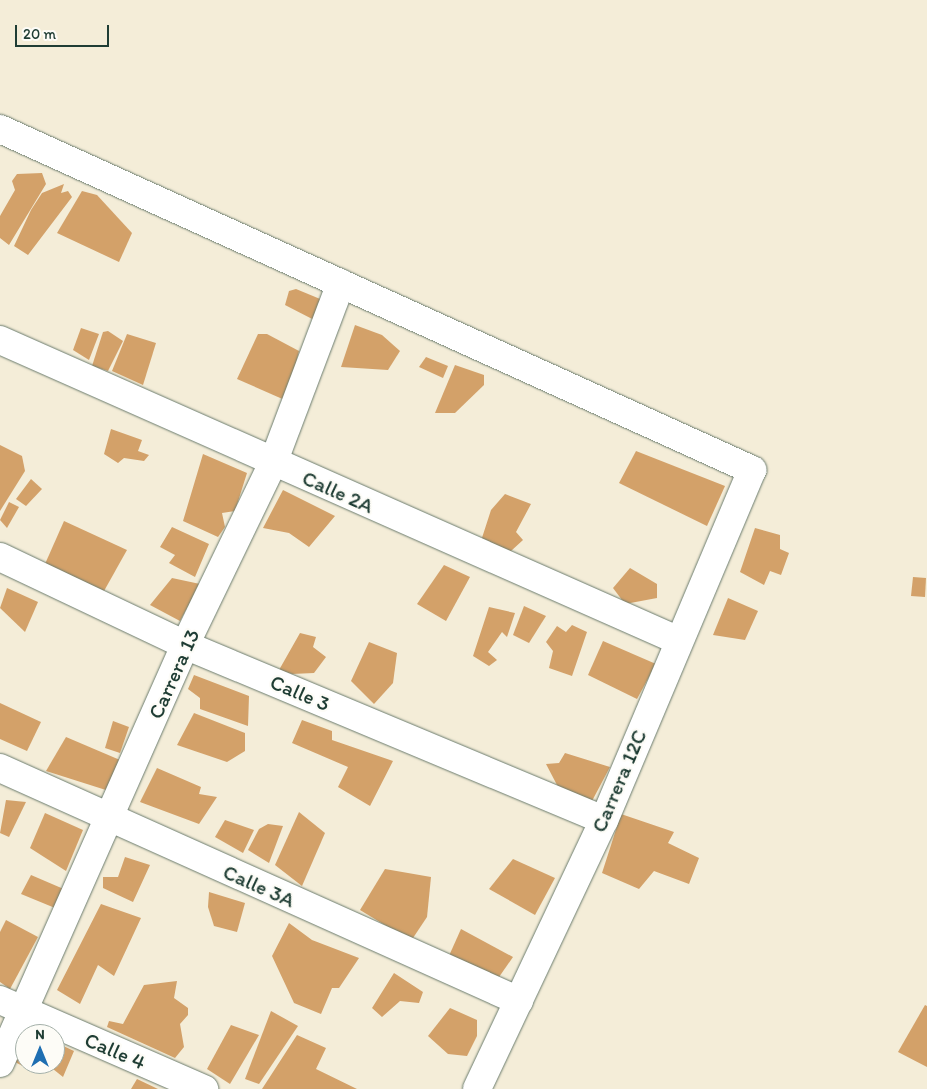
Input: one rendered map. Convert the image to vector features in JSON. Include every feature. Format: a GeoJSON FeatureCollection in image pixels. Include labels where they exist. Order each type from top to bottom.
{"type":"FeatureCollection","features":[{"type":"Feature","properties":{"kind":"street"},"geometry":{"type":"LineString","coordinates":[[0,130],[341,283]]}},
{"type":"Feature","properties":{"kind":"street","name":"Carrera 13"},"geometry":{"type":"LineString","coordinates":[[0,1063],[11,1005],[110,820],[185,645],[273,464],[341,283]]}},
{"type":"Feature","properties":{"kind":"street","name":"Carrera 12C"},"geometry":{"type":"LineString","coordinates":[[341,283],[752,470],[677,640],[604,820],[477,1089]]}},
{"type":"Feature","properties":{"kind":"street","name":"Calle 2A"},"geometry":{"type":"LineString","coordinates":[[0,340],[273,464],[677,640]]}},
{"type":"Feature","properties":{"kind":"street","name":"Calle 3"},"geometry":{"type":"LineString","coordinates":[[0,557],[185,645],[604,820]]}},
{"type":"Feature","properties":{"kind":"street","name":"Calle 3A"},"geometry":{"type":"LineString","coordinates":[[0,768],[110,820],[519,1001]]}},
{"type":"Feature","properties":{"kind":"street","name":"Calle 4"},"geometry":{"type":"LineString","coordinates":[[11,1005],[204,1089]]}},
{"type":"Feature","properties":{"kind":"building"},"geometry":{"type":"Polygon","coordinates":[[[42,173],[46,184],[9,245],[0,238],[0,216],[15,190],[12,181],[17,174],[42,173]]]}},
{"type":"Feature","properties":{"kind":"building"},"geometry":{"type":"Polygon","coordinates":[[[64,184],[61,193],[68,191],[72,197],[28,255],[14,246],[31,210],[42,193],[64,184]]]}},
{"type":"Feature","properties":{"kind":"building"},"geometry":{"type":"Polygon","coordinates":[[[82,191],[97,195],[132,233],[119,262],[57,233],[82,191]]]}},
{"type":"Feature","properties":{"kind":"building"},"geometry":{"type":"Polygon","coordinates":[[[296,289],[325,301],[318,322],[285,305],[289,291],[296,289]]]}},
{"type":"Feature","properties":{"kind":"building"},"geometry":{"type":"Polygon","coordinates":[[[355,325],[382,335],[400,351],[388,370],[341,367],[355,325]]]}},
{"type":"Feature","properties":{"kind":"building"},"geometry":{"type":"Polygon","coordinates":[[[81,328],[99,334],[89,360],[73,350],[81,328]]]}},
{"type":"Feature","properties":{"kind":"building"},"geometry":{"type":"Polygon","coordinates":[[[108,331],[123,341],[108,371],[92,366],[103,332],[108,331]]]}},
{"type":"Feature","properties":{"kind":"building"},"geometry":{"type":"Polygon","coordinates":[[[127,334],[156,343],[143,385],[112,371],[127,334]]]}},
{"type":"Feature","properties":{"kind":"building"},"geometry":{"type":"Polygon","coordinates":[[[258,334],[267,334],[299,351],[287,401],[237,379],[258,334]]]}},
{"type":"Feature","properties":{"kind":"building"},"geometry":{"type":"Polygon","coordinates":[[[426,357],[448,366],[443,378],[419,367],[426,357]]]}},
{"type":"Feature","properties":{"kind":"building"},"geometry":{"type":"Polygon","coordinates":[[[455,365],[484,375],[484,385],[455,413],[435,413],[455,365]]]}},
{"type":"Feature","properties":{"kind":"building"},"geometry":{"type":"Polygon","coordinates":[[[111,429],[142,440],[138,451],[149,455],[144,461],[124,458],[118,463],[104,454],[111,429]]]}},
{"type":"Feature","properties":{"kind":"building"},"geometry":{"type":"Polygon","coordinates":[[[0,445],[22,456],[25,471],[0,511],[0,445]]]}},
{"type":"Feature","properties":{"kind":"building"},"geometry":{"type":"Polygon","coordinates":[[[636,451],[725,486],[707,526],[619,483],[636,451]]]}},
{"type":"Feature","properties":{"kind":"building"},"geometry":{"type":"Polygon","coordinates":[[[203,454],[247,473],[235,511],[222,513],[225,527],[218,537],[183,521],[203,454]]]}},
{"type":"Feature","properties":{"kind":"building"},"geometry":{"type":"Polygon","coordinates":[[[31,479],[42,489],[26,506],[16,499],[31,479]]]}},
{"type":"Feature","properties":{"kind":"building"},"geometry":{"type":"Polygon","coordinates":[[[283,490],[335,516],[309,547],[289,533],[263,528],[283,490]]]}},
{"type":"Feature","properties":{"kind":"building"},"geometry":{"type":"Polygon","coordinates":[[[505,494],[531,504],[516,532],[523,540],[511,551],[480,544],[491,510],[505,494]]]}},
{"type":"Feature","properties":{"kind":"building"},"geometry":{"type":"Polygon","coordinates":[[[9,502],[19,507],[7,528],[0,520],[9,502]]]}},
{"type":"Feature","properties":{"kind":"building"},"geometry":{"type":"Polygon","coordinates":[[[64,521],[127,550],[104,591],[45,564],[64,521]]]}},
{"type":"Feature","properties":{"kind":"building"},"geometry":{"type":"Polygon","coordinates":[[[172,527],[209,544],[195,577],[169,563],[175,555],[160,547],[172,527]]]}},
{"type":"Feature","properties":{"kind":"building"},"geometry":{"type":"Polygon","coordinates":[[[755,528],[780,535],[780,549],[789,553],[781,575],[770,571],[764,585],[740,572],[755,528]]]}},
{"type":"Feature","properties":{"kind":"building"},"geometry":{"type":"Polygon","coordinates":[[[444,565],[470,577],[446,621],[417,604],[444,565]]]}},
{"type":"Feature","properties":{"kind":"building"},"geometry":{"type":"Polygon","coordinates":[[[630,568],[657,584],[657,598],[625,604],[613,588],[630,568]]]}},
{"type":"Feature","properties":{"kind":"building"},"geometry":{"type":"Polygon","coordinates":[[[913,577],[926,578],[925,597],[911,596],[913,577]]]}},
{"type":"Feature","properties":{"kind":"building"},"geometry":{"type":"Polygon","coordinates":[[[172,578],[200,584],[180,621],[150,605],[172,578]]]}},
{"type":"Feature","properties":{"kind":"building"},"geometry":{"type":"Polygon","coordinates":[[[7,588],[38,602],[25,632],[0,608],[7,588]]]}},
{"type":"Feature","properties":{"kind":"building"},"geometry":{"type":"Polygon","coordinates":[[[728,598],[758,611],[745,640],[713,635],[728,598]]]}},
{"type":"Feature","properties":{"kind":"building"},"geometry":{"type":"Polygon","coordinates":[[[524,606],[546,616],[529,643],[513,635],[524,606]]]}},
{"type":"Feature","properties":{"kind":"building"},"geometry":{"type":"Polygon","coordinates":[[[489,607],[515,613],[507,637],[502,632],[488,652],[497,660],[489,666],[473,656],[489,607]]]}},
{"type":"Feature","properties":{"kind":"building"},"geometry":{"type":"Polygon","coordinates":[[[572,625],[587,632],[572,676],[549,668],[553,651],[546,642],[557,626],[566,632],[572,625]]]}},
{"type":"Feature","properties":{"kind":"building"},"geometry":{"type":"Polygon","coordinates":[[[300,633],[316,637],[313,647],[326,657],[314,673],[292,674],[279,670],[300,633]]]}},
{"type":"Feature","properties":{"kind":"building"},"geometry":{"type":"Polygon","coordinates":[[[603,641],[656,664],[637,699],[588,675],[603,641]]]}},
{"type":"Feature","properties":{"kind":"building"},"geometry":{"type":"Polygon","coordinates":[[[369,642],[397,653],[393,683],[374,704],[351,681],[369,642]]]}},
{"type":"Feature","properties":{"kind":"building"},"geometry":{"type":"Polygon","coordinates":[[[194,675],[249,696],[248,726],[200,709],[200,698],[188,689],[194,675]]]}},
{"type":"Feature","properties":{"kind":"building"},"geometry":{"type":"Polygon","coordinates":[[[0,703],[41,722],[27,751],[0,739],[0,703]]]}},
{"type":"Feature","properties":{"kind":"building"},"geometry":{"type":"Polygon","coordinates":[[[194,713],[245,733],[245,751],[227,762],[177,745],[194,713]]]}},
{"type":"Feature","properties":{"kind":"building"},"geometry":{"type":"Polygon","coordinates":[[[302,720],[332,731],[332,740],[393,761],[370,806],[338,787],[348,767],[292,743],[302,720]]]}},
{"type":"Feature","properties":{"kind":"building"},"geometry":{"type":"Polygon","coordinates":[[[113,721],[129,727],[120,753],[105,748],[113,721]]]}},
{"type":"Feature","properties":{"kind":"building"},"geometry":{"type":"Polygon","coordinates":[[[66,737],[120,760],[109,791],[46,771],[66,737]]]}},
{"type":"Feature","properties":{"kind":"building"},"geometry":{"type":"Polygon","coordinates":[[[565,753],[610,767],[592,801],[571,806],[557,785],[546,764],[559,763],[565,753]]]}},
{"type":"Feature","properties":{"kind":"building"},"geometry":{"type":"Polygon","coordinates":[[[157,768],[201,787],[199,794],[217,797],[199,824],[140,802],[157,768]]]}},
{"type":"Feature","properties":{"kind":"building"},"geometry":{"type":"Polygon","coordinates":[[[6,800],[26,802],[9,837],[0,833],[6,800]]]}},
{"type":"Feature","properties":{"kind":"building"},"geometry":{"type":"Polygon","coordinates":[[[299,812],[325,833],[302,886],[275,865],[299,812]]]}},
{"type":"Feature","properties":{"kind":"building"},"geometry":{"type":"Polygon","coordinates":[[[45,813],[83,830],[66,871],[30,848],[45,813]]]}},
{"type":"Feature","properties":{"kind":"building"},"geometry":{"type":"Polygon","coordinates":[[[621,814],[674,832],[668,843],[699,858],[689,884],[654,871],[639,889],[602,873],[621,814]]]}},
{"type":"Feature","properties":{"kind":"building"},"geometry":{"type":"Polygon","coordinates":[[[225,820],[254,830],[243,853],[215,837],[225,820]]]}},
{"type":"Feature","properties":{"kind":"building"},"geometry":{"type":"Polygon","coordinates":[[[268,824],[283,826],[269,863],[248,850],[259,829],[268,824]]]}},
{"type":"Feature","properties":{"kind":"building"},"geometry":{"type":"Polygon","coordinates":[[[125,857],[150,865],[133,902],[103,888],[103,877],[118,877],[125,857]]]}},
{"type":"Feature","properties":{"kind":"building"},"geometry":{"type":"Polygon","coordinates":[[[513,859],[555,878],[535,915],[489,889],[513,859]]]}},
{"type":"Feature","properties":{"kind":"building"},"geometry":{"type":"Polygon","coordinates":[[[385,869],[431,877],[427,917],[411,941],[360,910],[385,869]]]}},
{"type":"Feature","properties":{"kind":"building"},"geometry":{"type":"Polygon","coordinates":[[[31,875],[66,890],[55,908],[21,894],[31,875]]]}},
{"type":"Feature","properties":{"kind":"building"},"geometry":{"type":"Polygon","coordinates":[[[209,892],[245,903],[237,932],[214,926],[208,907],[209,892]]]}},
{"type":"Feature","properties":{"kind":"building"},"geometry":{"type":"Polygon","coordinates":[[[101,904],[141,918],[114,976],[98,965],[80,1004],[57,990],[101,904]]]}},
{"type":"Feature","properties":{"kind":"building"},"geometry":{"type":"Polygon","coordinates":[[[6,920],[38,937],[10,989],[0,982],[0,932],[6,920]]]}},
{"type":"Feature","properties":{"kind":"building"},"geometry":{"type":"Polygon","coordinates":[[[289,923],[312,940],[359,958],[339,988],[332,988],[321,1014],[294,1003],[272,956],[289,923]]]}},
{"type":"Feature","properties":{"kind":"building"},"geometry":{"type":"Polygon","coordinates":[[[461,929],[513,957],[499,977],[448,958],[461,929]]]}},
{"type":"Feature","properties":{"kind":"building"},"geometry":{"type":"Polygon","coordinates":[[[394,973],[423,992],[419,1003],[400,1001],[382,1017],[372,1008],[394,973]]]}},
{"type":"Feature","properties":{"kind":"building"},"geometry":{"type":"Polygon","coordinates":[[[177,981],[174,998],[188,1008],[188,1015],[180,1024],[184,1047],[175,1058],[107,1027],[109,1021],[123,1024],[144,985],[177,981]]]}},
{"type":"Feature","properties":{"kind":"building"},"geometry":{"type":"Polygon","coordinates":[[[925,1005],[927,1006],[927,1067],[898,1052],[925,1005]]]}},
{"type":"Feature","properties":{"kind":"building"},"geometry":{"type":"Polygon","coordinates":[[[450,1008],[477,1020],[477,1036],[467,1056],[448,1054],[428,1036],[450,1008]]]}},
{"type":"Feature","properties":{"kind":"building"},"geometry":{"type":"Polygon","coordinates":[[[271,1011],[298,1026],[259,1084],[245,1079],[271,1011]]]}},
{"type":"Feature","properties":{"kind":"building"},"geometry":{"type":"Polygon","coordinates":[[[231,1025],[259,1035],[230,1084],[207,1069],[231,1025]]]}},
{"type":"Feature","properties":{"kind":"building"},"geometry":{"type":"Polygon","coordinates":[[[297,1035],[326,1048],[316,1069],[357,1089],[262,1089],[297,1035]]]}},
{"type":"Feature","properties":{"kind":"building"},"geometry":{"type":"Polygon","coordinates":[[[65,1047],[74,1051],[65,1072],[65,1047]]]}},
{"type":"Feature","properties":{"kind":"building"},"geometry":{"type":"Polygon","coordinates":[[[137,1079],[158,1089],[131,1089],[137,1079]]]}}]}
